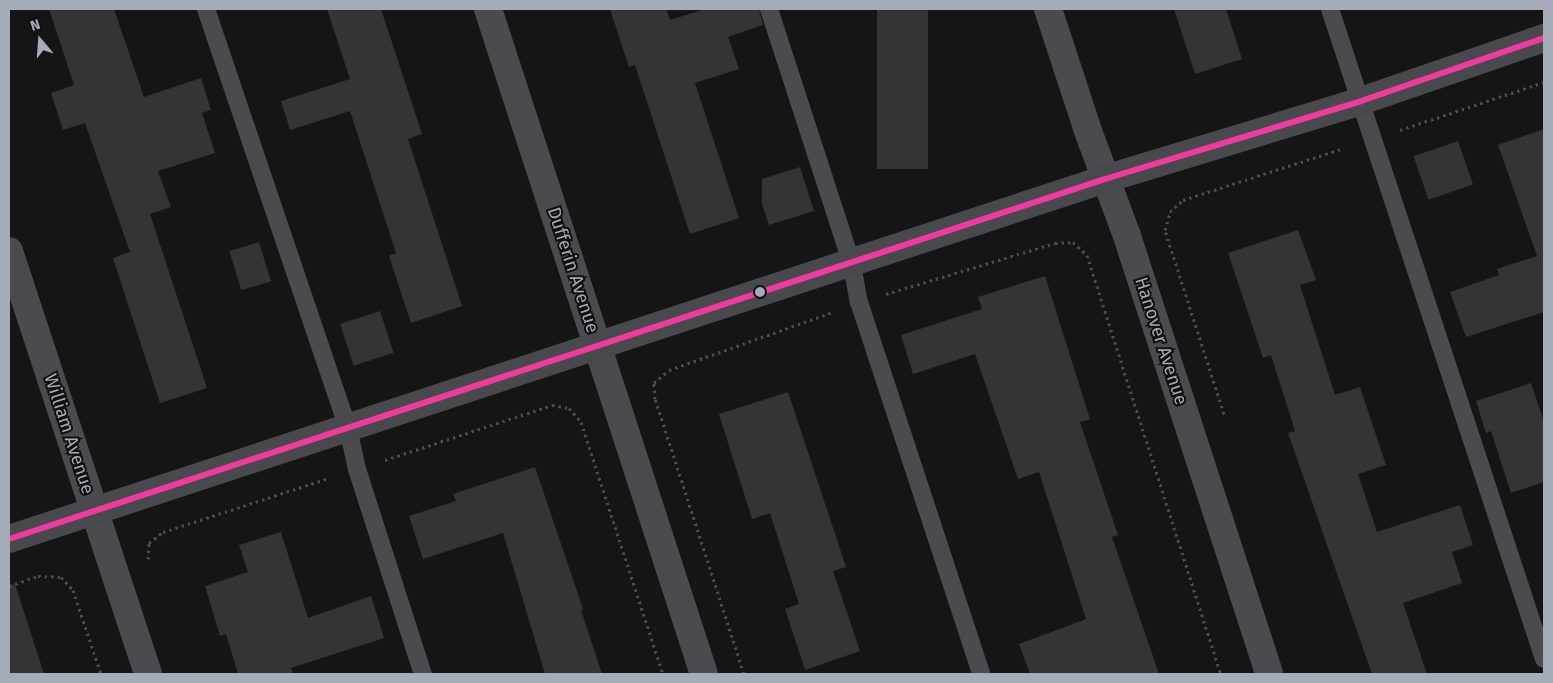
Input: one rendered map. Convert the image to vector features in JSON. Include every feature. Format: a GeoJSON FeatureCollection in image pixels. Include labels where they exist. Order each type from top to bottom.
{"type":"FeatureCollection","features":[{"type":"Feature","properties":{"kind":"street","name":"Dufferin Avenue"},"geometry":{"type":"LineString","coordinates":[[488,9],[704,674]]}},
{"type":"Feature","properties":{"kind":"street","name":"Hanover Avenue"},"geometry":{"type":"LineString","coordinates":[[1048,9],[1130,245],[1269,674]]}},
{"type":"Feature","properties":{"kind":"street"},"geometry":{"type":"LineString","coordinates":[[9,539],[94,513],[1106,179],[1360,101],[1544,38]]}},
{"type":"Feature","properties":{"kind":"street","name":"William Avenue"},"geometry":{"type":"LineString","coordinates":[[9,251],[148,674]]}},
{"type":"Feature","properties":{"kind":"lane"},"geometry":{"type":"LineString","coordinates":[[206,9],[348,428],[357,469],[423,674]]}},
{"type":"Feature","properties":{"kind":"lane"},"geometry":{"type":"LineString","coordinates":[[769,9],[852,264],[859,302],[981,674]]}},
{"type":"Feature","properties":{"kind":"lane"},"geometry":{"type":"LineString","coordinates":[[1330,9],[1544,659]]}},
{"type":"Feature","properties":{"kind":"path"},"geometry":{"type":"LineString","coordinates":[[1225,419],[1165,230],[1170,212],[1183,200],[1544,82]]}},
{"type":"Feature","properties":{"kind":"path"},"geometry":{"type":"LineString","coordinates":[[150,569],[149,543],[163,532],[552,405],[569,408],[581,422],[663,674]]}},
{"type":"Feature","properties":{"kind":"path"},"geometry":{"type":"LineString","coordinates":[[9,586],[38,576],[61,577],[74,590],[101,674]]}},
{"type":"Feature","properties":{"kind":"building"},"geometry":{"type":"Polygon","coordinates":[[[49,9],[114,9],[144,97],[201,78],[211,110],[202,113],[215,153],[158,171],[171,207],[150,214],[207,388],[160,403],[113,258],[130,252],[85,123],[63,130],[51,93],[74,85],[49,9]]]}},
{"type":"Feature","properties":{"kind":"building"},"geometry":{"type":"Polygon","coordinates":[[[327,9],[381,9],[422,134],[408,139],[462,306],[411,323],[389,256],[396,253],[350,111],[290,130],[281,101],[350,79],[327,9]]]}},
{"type":"Feature","properties":{"kind":"building"},"geometry":{"type":"Polygon","coordinates":[[[610,9],[666,9],[670,20],[705,9],[759,9],[763,25],[728,37],[739,69],[695,83],[739,218],[690,234],[635,65],[629,67],[610,9]]]}},
{"type":"Feature","properties":{"kind":"building"},"geometry":{"type":"Polygon","coordinates":[[[877,9],[928,9],[928,169],[877,169],[877,9]]]}},
{"type":"Feature","properties":{"kind":"building"},"geometry":{"type":"Polygon","coordinates":[[[1174,9],[1226,9],[1242,59],[1195,74],[1174,9]]]}},
{"type":"Feature","properties":{"kind":"building"},"geometry":{"type":"Polygon","coordinates":[[[1544,129],[1544,312],[1466,337],[1450,292],[1499,275],[1497,269],[1537,256],[1498,145],[1544,129]]]}},
{"type":"Feature","properties":{"kind":"building"},"geometry":{"type":"Polygon","coordinates":[[[1458,141],[1473,184],[1429,200],[1414,156],[1458,141]]]}},
{"type":"Feature","properties":{"kind":"building"},"geometry":{"type":"Polygon","coordinates":[[[800,167],[814,211],[769,225],[762,204],[762,179],[800,167]]]}},
{"type":"Feature","properties":{"kind":"building"},"geometry":{"type":"Polygon","coordinates":[[[1298,230],[1316,280],[1300,285],[1335,395],[1360,387],[1386,465],[1358,474],[1377,532],[1460,505],[1473,545],[1452,552],[1462,583],[1403,603],[1427,674],[1372,674],[1288,433],[1295,431],[1271,355],[1263,358],[1228,253],[1298,230]]]}},
{"type":"Feature","properties":{"kind":"building"},"geometry":{"type":"Polygon","coordinates":[[[259,242],[271,281],[241,290],[229,251],[259,242]]]}},
{"type":"Feature","properties":{"kind":"building"},"geometry":{"type":"Polygon","coordinates":[[[1045,276],[1090,419],[1080,422],[1118,535],[1112,537],[1159,674],[1030,674],[1019,644],[1086,619],[1039,472],[1018,479],[975,354],[913,374],[901,335],[982,309],[978,297],[1045,276]]]}},
{"type":"Feature","properties":{"kind":"building"},"geometry":{"type":"Polygon","coordinates":[[[380,311],[394,353],[354,366],[340,324],[380,311]]]}},
{"type":"Feature","properties":{"kind":"building"},"geometry":{"type":"Polygon","coordinates":[[[1531,383],[1544,422],[1544,482],[1511,493],[1491,431],[1486,433],[1476,401],[1531,383]]]}},
{"type":"Feature","properties":{"kind":"building"},"geometry":{"type":"Polygon","coordinates":[[[788,392],[846,567],[833,571],[860,651],[805,670],[785,609],[799,604],[770,513],[752,519],[719,414],[788,392]]]}},
{"type":"Feature","properties":{"kind":"building"},"geometry":{"type":"Polygon","coordinates":[[[535,467],[583,609],[581,610],[602,674],[545,674],[503,533],[423,559],[409,516],[456,501],[453,494],[535,467]]]}},
{"type":"Feature","properties":{"kind":"building"},"geometry":{"type":"Polygon","coordinates":[[[281,532],[308,618],[371,596],[384,638],[291,668],[293,674],[238,674],[226,634],[220,636],[205,586],[248,572],[239,545],[281,532]]]}},
{"type":"Feature","properties":{"kind":"building"},"geometry":{"type":"Polygon","coordinates":[[[15,584],[44,674],[9,674],[9,585],[15,584]]]}},
{"type":"Feature","properties":{"kind":"transit line"},"geometry":{"type":"LineString","coordinates":[[9,539],[1105,179],[1361,101],[1544,38]]}}]}
